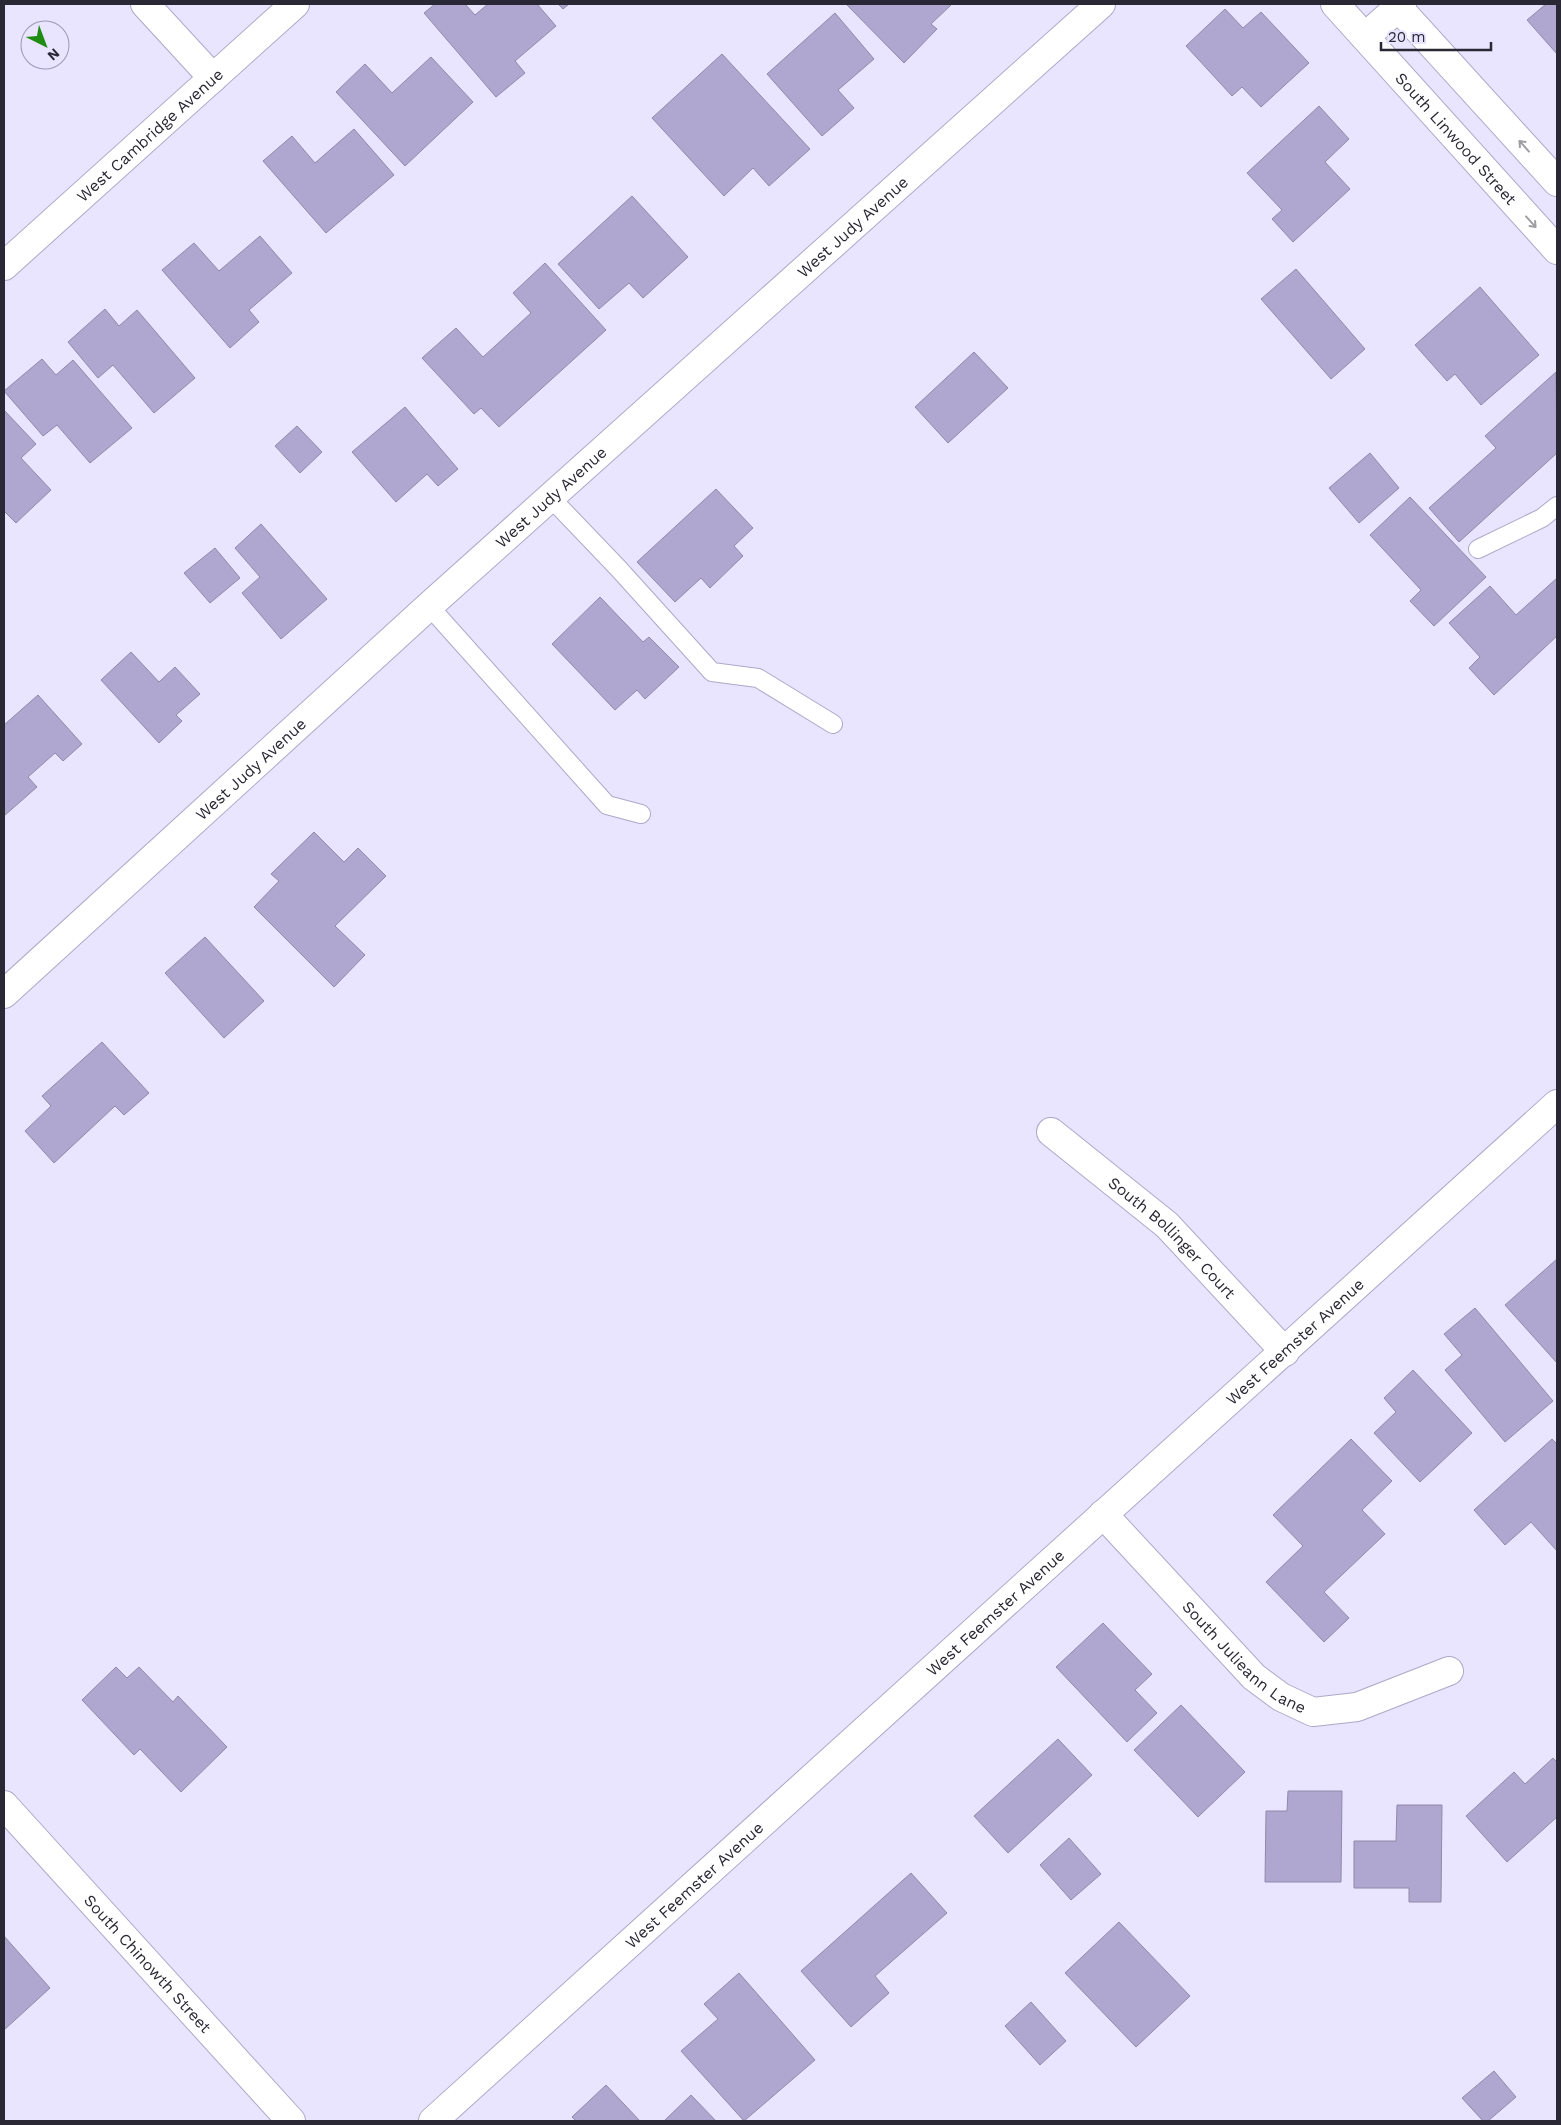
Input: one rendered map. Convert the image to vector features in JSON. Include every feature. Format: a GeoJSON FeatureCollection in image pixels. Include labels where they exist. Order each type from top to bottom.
{"type":"FeatureCollection","features":[{"type":"Feature","properties":{"kind":"street"},"geometry":{"type":"LineString","coordinates":[[145,4],[213,78]]}},
{"type":"Feature","properties":{"kind":"street","name":"West Cambridge Avenue"},"geometry":{"type":"LineString","coordinates":[[4,266],[295,4]]}},
{"type":"Feature","properties":{"kind":"street","name":"West Judy Avenue"},"geometry":{"type":"LineString","coordinates":[[4,994],[429,606],[1101,4]]}},
{"type":"Feature","properties":{"kind":"street","name":"South Linwood Street"},"geometry":{"type":"LineString","coordinates":[[1334,4],[1557,250]]}},
{"type":"Feature","properties":{"kind":"street"},"geometry":{"type":"LineString","coordinates":[[1364,37],[1399,5],[1557,182]]}},
{"type":"Feature","properties":{"kind":"street","name":"West Feemster Avenue"},"geometry":{"type":"LineString","coordinates":[[433,2121],[1557,1104]]}},
{"type":"Feature","properties":{"kind":"street","name":"South Bollinger Court"},"geometry":{"type":"LineString","coordinates":[[1051,1132],[1167,1225],[1285,1352]]}},
{"type":"Feature","properties":{"kind":"street","name":"South Julieann Lane"},"geometry":{"type":"LineString","coordinates":[[1103,1514],[1254,1677],[1281,1697],[1313,1712],[1357,1707],[1449,1670]]}},
{"type":"Feature","properties":{"kind":"street","name":"South Chinowth Street"},"geometry":{"type":"LineString","coordinates":[[4,1805],[291,2121]]}},
{"type":"Feature","properties":{"kind":"lane"},"geometry":{"type":"LineString","coordinates":[[550,497],[618,568],[712,672],[758,678],[833,724]]}},
{"type":"Feature","properties":{"kind":"lane"},"geometry":{"type":"LineString","coordinates":[[1478,549],[1542,518],[1557,506]]}},
{"type":"Feature","properties":{"kind":"lane"},"geometry":{"type":"LineString","coordinates":[[429,606],[607,805],[641,814]]}},
{"type":"Feature","properties":{"kind":"building"},"geometry":{"type":"Polygon","coordinates":[[[435,4],[465,4],[475,15],[488,4],[537,4],[556,26],[515,61],[525,73],[496,97],[424,13],[435,4]]]}},
{"type":"Feature","properties":{"kind":"building"},"geometry":{"type":"Polygon","coordinates":[[[558,4],[569,4],[563,9],[558,4]]]}},
{"type":"Feature","properties":{"kind":"building"},"geometry":{"type":"Polygon","coordinates":[[[846,4],[952,4],[931,24],[937,29],[904,63],[846,4]]]}},
{"type":"Feature","properties":{"kind":"building"},"geometry":{"type":"Polygon","coordinates":[[[1546,4],[1557,4],[1557,54],[1527,20],[1546,4]]]}},
{"type":"Feature","properties":{"kind":"building"},"geometry":{"type":"Polygon","coordinates":[[[1225,9],[1243,28],[1261,12],[1309,63],[1261,107],[1242,87],[1232,96],[1186,46],[1225,9]]]}},
{"type":"Feature","properties":{"kind":"building"},"geometry":{"type":"Polygon","coordinates":[[[835,13],[874,59],[838,90],[854,108],[822,136],[767,74],[835,13]]]}},
{"type":"Feature","properties":{"kind":"building"},"geometry":{"type":"Polygon","coordinates":[[[722,54],[810,149],[769,186],[753,168],[724,196],[652,118],[722,54]]]}},
{"type":"Feature","properties":{"kind":"building"},"geometry":{"type":"Polygon","coordinates":[[[431,57],[473,102],[405,166],[336,92],[365,64],[392,93],[431,57]]]}},
{"type":"Feature","properties":{"kind":"building"},"geometry":{"type":"Polygon","coordinates":[[[1319,106],[1349,139],[1325,162],[1350,189],[1293,242],[1272,219],[1282,210],[1247,173],[1319,106]]]}},
{"type":"Feature","properties":{"kind":"building"},"geometry":{"type":"Polygon","coordinates":[[[354,129],[394,175],[326,233],[263,161],[292,136],[315,163],[354,129]]]}},
{"type":"Feature","properties":{"kind":"building"},"geometry":{"type":"Polygon","coordinates":[[[632,196],[688,257],[643,298],[629,283],[599,309],[558,264],[632,196]]]}},
{"type":"Feature","properties":{"kind":"building"},"geometry":{"type":"Polygon","coordinates":[[[260,236],[292,273],[249,310],[259,322],[230,348],[162,270],[194,243],[219,271],[260,236]]]}},
{"type":"Feature","properties":{"kind":"building"},"geometry":{"type":"Polygon","coordinates":[[[545,263],[606,330],[499,427],[481,408],[474,414],[422,358],[456,328],[483,357],[531,313],[513,293],[545,263]]]}},
{"type":"Feature","properties":{"kind":"building"},"geometry":{"type":"Polygon","coordinates":[[[1296,269],[1365,349],[1331,379],[1261,299],[1296,269]]]}},
{"type":"Feature","properties":{"kind":"building"},"geometry":{"type":"Polygon","coordinates":[[[1480,287],[1539,355],[1481,405],[1455,374],[1447,381],[1415,345],[1480,287]]]}},
{"type":"Feature","properties":{"kind":"building"},"geometry":{"type":"Polygon","coordinates":[[[105,309],[119,326],[137,310],[195,378],[154,413],[113,365],[98,378],[68,342],[105,309]]]}},
{"type":"Feature","properties":{"kind":"building"},"geometry":{"type":"Polygon","coordinates":[[[974,352],[1008,388],[948,443],[915,407],[974,352]]]}},
{"type":"Feature","properties":{"kind":"building"},"geometry":{"type":"Polygon","coordinates":[[[42,359],[56,375],[73,360],[132,428],[90,463],[57,425],[43,436],[4,391],[42,359]]]}},
{"type":"Feature","properties":{"kind":"building"},"geometry":{"type":"Polygon","coordinates":[[[1556,372],[1557,453],[1459,542],[1429,508],[1496,448],[1485,436],[1556,372]]]}},
{"type":"Feature","properties":{"kind":"building"},"geometry":{"type":"Polygon","coordinates":[[[405,407],[458,469],[438,486],[427,474],[396,502],[352,452],[405,407]]]}},
{"type":"Feature","properties":{"kind":"building"},"geometry":{"type":"Polygon","coordinates":[[[4,410],[36,444],[21,458],[51,490],[16,523],[4,511],[4,410]]]}},
{"type":"Feature","properties":{"kind":"building"},"geometry":{"type":"Polygon","coordinates":[[[297,426],[322,452],[300,473],[275,446],[297,426]]]}},
{"type":"Feature","properties":{"kind":"building"},"geometry":{"type":"Polygon","coordinates":[[[1370,453],[1399,488],[1359,523],[1329,488],[1370,453]]]}},
{"type":"Feature","properties":{"kind":"building"},"geometry":{"type":"Polygon","coordinates":[[[716,489],[753,528],[734,546],[743,556],[710,588],[701,578],[675,602],[637,562],[716,489]]]}},
{"type":"Feature","properties":{"kind":"building"},"geometry":{"type":"Polygon","coordinates":[[[1410,497],[1486,577],[1434,626],[1410,601],[1421,590],[1370,535],[1410,497]]]}},
{"type":"Feature","properties":{"kind":"building"},"geometry":{"type":"Polygon","coordinates":[[[261,524],[327,599],[281,639],[242,593],[260,577],[235,548],[261,524]]]}},
{"type":"Feature","properties":{"kind":"building"},"geometry":{"type":"Polygon","coordinates":[[[215,548],[240,578],[210,603],[184,573],[215,548]]]}},
{"type":"Feature","properties":{"kind":"building"},"geometry":{"type":"Polygon","coordinates":[[[1557,578],[1557,636],[1494,695],[1469,668],[1480,657],[1449,623],[1490,586],[1516,615],[1557,578]]]}},
{"type":"Feature","properties":{"kind":"building"},"geometry":{"type":"Polygon","coordinates":[[[600,597],[643,642],[649,637],[679,667],[645,699],[637,690],[615,710],[552,644],[600,597]]]}},
{"type":"Feature","properties":{"kind":"building"},"geometry":{"type":"Polygon","coordinates":[[[131,652],[159,682],[175,667],[200,694],[176,715],[182,721],[159,743],[101,680],[131,652]]]}},
{"type":"Feature","properties":{"kind":"building"},"geometry":{"type":"Polygon","coordinates":[[[38,695],[82,744],[63,761],[55,753],[28,777],[37,787],[4,816],[4,725],[38,695]]]}},
{"type":"Feature","properties":{"kind":"building"},"geometry":{"type":"Polygon","coordinates":[[[314,832],[344,862],[358,848],[386,876],[335,926],[365,955],[334,987],[254,907],[279,881],[271,874],[314,832]]]}},
{"type":"Feature","properties":{"kind":"building"},"geometry":{"type":"Polygon","coordinates":[[[205,937],[264,1001],[224,1038],[165,973],[205,937]]]}},
{"type":"Feature","properties":{"kind":"building"},"geometry":{"type":"Polygon","coordinates":[[[102,1042],[149,1093],[124,1115],[115,1106],[54,1163],[25,1131],[51,1106],[42,1096],[102,1042]]]}},
{"type":"Feature","properties":{"kind":"building"},"geometry":{"type":"Polygon","coordinates":[[[1557,1259],[1557,1363],[1505,1305],[1557,1259]]]}},
{"type":"Feature","properties":{"kind":"building"},"geometry":{"type":"Polygon","coordinates":[[[1475,1308],[1553,1401],[1505,1442],[1445,1370],[1462,1355],[1444,1334],[1475,1308]]]}},
{"type":"Feature","properties":{"kind":"building"},"geometry":{"type":"Polygon","coordinates":[[[1413,1370],[1472,1433],[1420,1482],[1374,1433],[1396,1412],[1384,1398],[1413,1370]]]}},
{"type":"Feature","properties":{"kind":"building"},"geometry":{"type":"Polygon","coordinates":[[[1351,1439],[1392,1481],[1362,1510],[1385,1534],[1324,1592],[1349,1618],[1324,1642],[1266,1582],[1303,1546],[1273,1515],[1351,1439]]]}},
{"type":"Feature","properties":{"kind":"building"},"geometry":{"type":"Polygon","coordinates":[[[1552,1439],[1557,1444],[1557,1551],[1531,1522],[1505,1545],[1474,1510],[1552,1439]]]}},
{"type":"Feature","properties":{"kind":"building"},"geometry":{"type":"Polygon","coordinates":[[[1103,1623],[1152,1674],[1135,1690],[1157,1713],[1127,1742],[1056,1667],[1103,1623]]]}},
{"type":"Feature","properties":{"kind":"building"},"geometry":{"type":"Polygon","coordinates":[[[116,1667],[127,1678],[139,1667],[173,1702],[178,1696],[227,1747],[181,1792],[140,1749],[134,1755],[82,1700],[116,1667]]]}},
{"type":"Feature","properties":{"kind":"building"},"geometry":{"type":"Polygon","coordinates":[[[1181,1705],[1245,1772],[1198,1817],[1134,1750],[1181,1705]]]}},
{"type":"Feature","properties":{"kind":"building"},"geometry":{"type":"Polygon","coordinates":[[[1058,1739],[1092,1775],[1008,1853],[974,1816],[1058,1739]]]}},
{"type":"Feature","properties":{"kind":"building"},"geometry":{"type":"Polygon","coordinates":[[[1553,1758],[1557,1762],[1557,1817],[1507,1862],[1466,1816],[1514,1772],[1525,1784],[1553,1758]]]}},
{"type":"Feature","properties":{"kind":"building"},"geometry":{"type":"Polygon","coordinates":[[[1288,1791],[1342,1791],[1341,1882],[1265,1882],[1266,1811],[1287,1811],[1288,1791]]]}},
{"type":"Feature","properties":{"kind":"building"},"geometry":{"type":"Polygon","coordinates":[[[1397,1805],[1442,1805],[1441,1902],[1409,1902],[1409,1888],[1354,1888],[1354,1841],[1396,1841],[1397,1805]]]}},
{"type":"Feature","properties":{"kind":"building"},"geometry":{"type":"Polygon","coordinates":[[[1069,1838],[1101,1874],[1071,1900],[1040,1865],[1069,1838]]]}},
{"type":"Feature","properties":{"kind":"building"},"geometry":{"type":"Polygon","coordinates":[[[911,1873],[947,1913],[875,1976],[889,1993],[851,2027],[801,1971],[911,1873]]]}},
{"type":"Feature","properties":{"kind":"building"},"geometry":{"type":"Polygon","coordinates":[[[1119,1922],[1190,1996],[1136,2047],[1065,1973],[1119,1922]]]}},
{"type":"Feature","properties":{"kind":"building"},"geometry":{"type":"Polygon","coordinates":[[[4,1936],[50,1988],[4,2030],[4,1936]]]}},
{"type":"Feature","properties":{"kind":"building"},"geometry":{"type":"Polygon","coordinates":[[[739,1973],[815,2060],[744,2121],[681,2051],[718,2019],[704,2004],[739,1973]]]}},
{"type":"Feature","properties":{"kind":"building"},"geometry":{"type":"Polygon","coordinates":[[[1031,2002],[1066,2041],[1040,2065],[1005,2026],[1031,2002]]]}},
{"type":"Feature","properties":{"kind":"building"},"geometry":{"type":"Polygon","coordinates":[[[1494,2071],[1516,2097],[1488,2121],[1483,2121],[1462,2098],[1494,2071]]]}},
{"type":"Feature","properties":{"kind":"building"},"geometry":{"type":"Polygon","coordinates":[[[606,2085],[640,2121],[576,2121],[572,2117],[606,2085]]]}},
{"type":"Feature","properties":{"kind":"building"},"geometry":{"type":"Polygon","coordinates":[[[691,2095],[716,2121],[664,2121],[691,2095]]]}}]}
